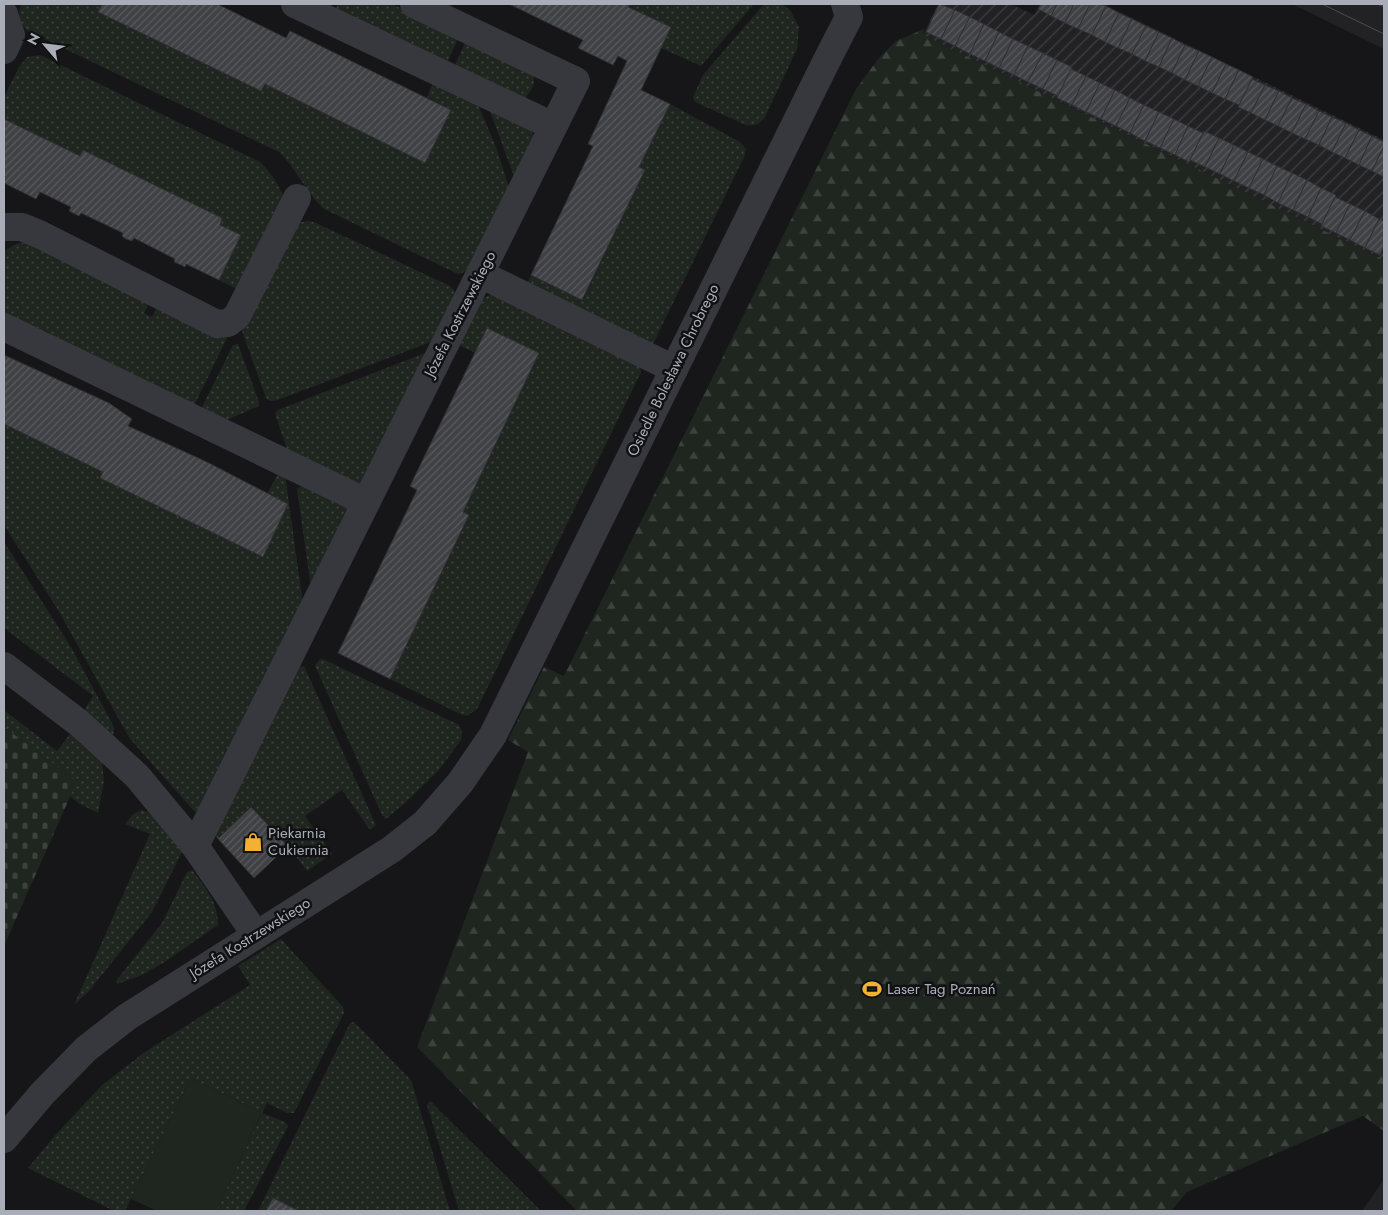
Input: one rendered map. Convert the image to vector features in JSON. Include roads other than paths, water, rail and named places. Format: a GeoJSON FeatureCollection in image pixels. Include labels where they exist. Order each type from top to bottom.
{"type":"FeatureCollection","features":[{"type":"Feature","properties":{"kind":"street"},"geometry":{"type":"LineString","coordinates":[[295,4],[553,126]]}},
{"type":"Feature","properties":{"kind":"street","name":"Józefa Kostrzewskiego"},"geometry":{"type":"LineString","coordinates":[[195,846],[576,80],[414,4]]}},
{"type":"Feature","properties":{"kind":"street","name":"Osiedle Bolesława Chrobrego"},"geometry":{"type":"LineString","coordinates":[[493,735],[849,17],[845,4]]}},
{"type":"Feature","properties":{"kind":"street"},"geometry":{"type":"LineString","coordinates":[[4,14],[11,35],[4,50]]}},
{"type":"Feature","properties":{"kind":"street"},"geometry":{"type":"LineString","coordinates":[[4,227],[22,227],[41,235],[217,324],[228,323],[238,316],[297,198]]}},
{"type":"Feature","properties":{"kind":"street"},"geometry":{"type":"LineString","coordinates":[[480,274],[674,369]]}},
{"type":"Feature","properties":{"kind":"street"},"geometry":{"type":"LineString","coordinates":[[4,327],[366,502]]}},
{"type":"Feature","properties":{"kind":"street"},"geometry":{"type":"LineString","coordinates":[[4,666],[79,723],[137,776],[195,846],[256,935]]}},
{"type":"Feature","properties":{"kind":"street","name":"Józefa Kostrzewskiego"},"geometry":{"type":"LineString","coordinates":[[4,1139],[42,1094],[86,1050],[127,1017],[392,849],[425,822],[460,783],[493,735]]}},
{"type":"Feature","properties":{"kind":"tram line"},"geometry":{"type":"LineString","coordinates":[[1322,4],[1384,34]]}},
{"type":"Feature","properties":{"kind":"tram line"},"geometry":{"type":"LineString","coordinates":[[1378,4],[1384,7]]}},
{"type":"Feature","properties":{"kind":"place","name":"Piekarnia Cukiernia"},"geometry":{"type":"Point","coordinates":[253,842]}},
{"type":"Feature","properties":{"kind":"place","name":"Laser Tag Poznań"},"geometry":{"type":"Point","coordinates":[872,989]}}]}
